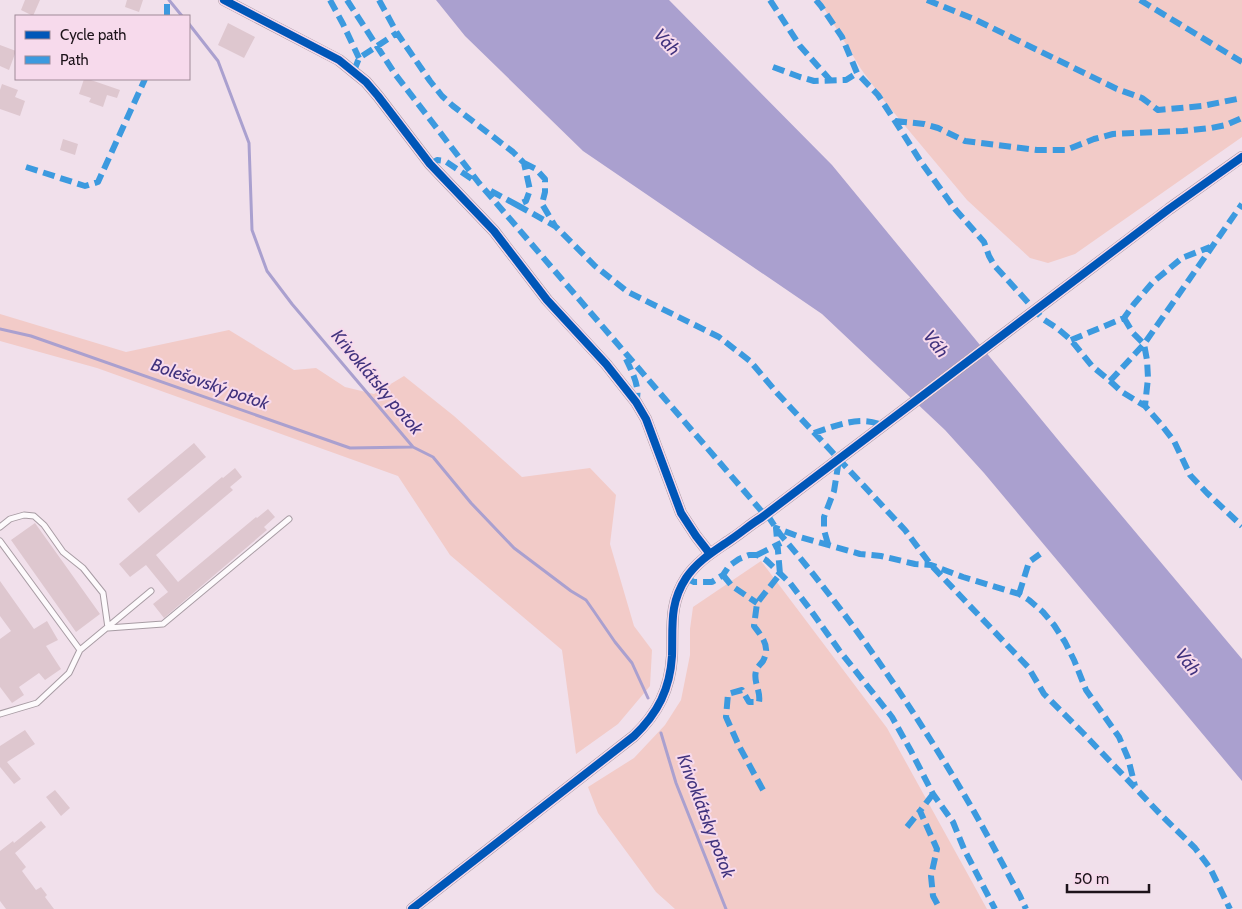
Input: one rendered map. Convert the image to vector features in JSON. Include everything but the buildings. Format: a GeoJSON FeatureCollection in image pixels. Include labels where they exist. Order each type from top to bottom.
{"type":"FeatureCollection","features":[{"type":"Feature","properties":{"kind":"street"},"geometry":{"type":"LineString","coordinates":[[224,0],[339,60],[366,82],[430,164],[494,231],[547,300],[606,364],[636,402],[646,419],[681,513],[710,554]]}},
{"type":"Feature","properties":{"kind":"street"},"geometry":{"type":"LineString","coordinates":[[412,909],[644,727],[654,714],[667,686],[672,655],[673,611],[677,596],[686,578],[695,567],[1169,209],[1242,157]]}},
{"type":"Feature","properties":{"kind":"lane"},"geometry":{"type":"LineString","coordinates":[[0,527],[10,519],[24,515],[34,516],[44,525],[62,552],[83,568],[103,593],[108,628]]}},
{"type":"Feature","properties":{"kind":"lane"},"geometry":{"type":"LineString","coordinates":[[108,628],[164,624],[289,520]]}},
{"type":"Feature","properties":{"kind":"lane"},"geometry":{"type":"LineString","coordinates":[[0,541],[80,650]]}},
{"type":"Feature","properties":{"kind":"lane"},"geometry":{"type":"LineString","coordinates":[[0,714],[37,703],[69,673],[80,650],[151,591]]}},
{"type":"Feature","properties":{"kind":"shaded area"},"geometry":{"type":"Polygon","coordinates":[[[819,0],[1242,0],[1242,137],[1075,254],[1048,263],[1030,258],[967,200],[885,102],[861,69],[819,0]]]}},
{"type":"Feature","properties":{"kind":"shaded area"},"geometry":{"type":"Polygon","coordinates":[[[0,314],[126,352],[229,330],[294,370],[316,368],[345,387],[374,394],[404,376],[454,416],[522,477],[590,468],[616,495],[610,544],[634,626],[652,650],[650,686],[618,724],[576,754],[562,650],[450,555],[398,476],[97,368],[0,341],[0,314]]]}},
{"type":"Feature","properties":{"kind":"shaded area"},"geometry":{"type":"Polygon","coordinates":[[[761,561],[887,728],[987,909],[675,909],[656,892],[598,813],[588,787],[634,758],[665,725],[681,700],[690,655],[690,629],[693,607],[761,561]]]}},
{"type":"Feature","properties":{"kind":"water","name":"Váh"},"geometry":{"type":"Polygon","coordinates":[[[436,0],[669,0],[832,165],[1059,441],[1242,659],[1242,781],[984,473],[945,430],[822,314],[583,151],[465,36],[436,0]]]}},
{"type":"Feature","properties":{"kind":"waterway","name":"Krivoklátsky potok"},"geometry":{"type":"LineString","coordinates":[[169,0],[181,15]]}},
{"type":"Feature","properties":{"kind":"waterway","name":"Krivoklátsky potok"},"geometry":{"type":"LineString","coordinates":[[190,25],[218,61],[249,143],[252,230],[267,271],[292,304],[413,447],[433,457],[471,503],[514,548],[586,600],[632,663],[648,698]]}},
{"type":"Feature","properties":{"kind":"waterway","name":"Bolešovský potok"},"geometry":{"type":"LineString","coordinates":[[0,329],[31,336],[350,448],[412,447]]}},
{"type":"Feature","properties":{"kind":"waterway","name":"Krivoklátsky potok"},"geometry":{"type":"LineString","coordinates":[[661,733],[676,783],[726,909]]}},
{"type":"Feature","properties":{"kind":"marked path"},"geometry":{"type":"LineString","coordinates":[[167,0],[167,15]]}},
{"type":"Feature","properties":{"kind":"marked path"},"geometry":{"type":"LineString","coordinates":[[330,0],[359,58]]}},
{"type":"Feature","properties":{"kind":"marked path"},"geometry":{"type":"LineString","coordinates":[[347,0],[395,74],[479,183],[770,519],[832,598],[904,698],[948,768],[982,826],[1026,909]]}},
{"type":"Feature","properties":{"kind":"marked path"},"geometry":{"type":"LineString","coordinates":[[379,0],[397,33],[442,96],[513,152],[524,163],[530,190],[526,201],[517,205],[489,190]]}},
{"type":"Feature","properties":{"kind":"marked path"},"geometry":{"type":"LineString","coordinates":[[770,0],[800,46],[831,81]]}},
{"type":"Feature","properties":{"kind":"marked path"},"geometry":{"type":"LineString","coordinates":[[816,0],[842,37],[857,73],[878,95],[921,162],[955,209],[984,242],[994,265],[1043,319],[1071,340],[1092,366],[1122,392],[1145,406],[1174,441],[1190,475],[1242,526]]}},
{"type":"Feature","properties":{"kind":"marked path"},"geometry":{"type":"LineString","coordinates":[[927,0],[974,19],[1117,89],[1142,98],[1158,110],[1202,106],[1242,98]]}},
{"type":"Feature","properties":{"kind":"marked path"},"geometry":{"type":"LineString","coordinates":[[1140,0],[1242,62]]}},
{"type":"Feature","properties":{"kind":"marked path"},"geometry":{"type":"LineString","coordinates":[[354,71],[359,58],[397,33]]}},
{"type":"Feature","properties":{"kind":"marked path"},"geometry":{"type":"LineString","coordinates":[[773,67],[814,81],[846,80],[857,73]]}},
{"type":"Feature","properties":{"kind":"marked path"},"geometry":{"type":"LineString","coordinates":[[26,167],[85,186],[98,182],[145,80]]}},
{"type":"Feature","properties":{"kind":"marked path"},"geometry":{"type":"LineString","coordinates":[[895,121],[924,124],[938,128],[965,141],[1037,150],[1066,150],[1113,134],[1211,128],[1226,125],[1242,118]]}},
{"type":"Feature","properties":{"kind":"marked path"},"geometry":{"type":"LineString","coordinates":[[430,164],[437,160],[445,161],[472,179]]}},
{"type":"Feature","properties":{"kind":"marked path"},"geometry":{"type":"LineString","coordinates":[[524,163],[536,169],[545,179],[545,192],[542,204],[555,226]]}},
{"type":"Feature","properties":{"kind":"marked path"},"geometry":{"type":"LineString","coordinates":[[1110,381],[1144,344],[1242,204]]}},
{"type":"Feature","properties":{"kind":"marked path"},"geometry":{"type":"LineString","coordinates":[[517,205],[555,226],[595,266],[628,292],[719,337],[750,361],[778,394],[905,530],[931,565],[1028,667],[1044,694],[1195,848],[1210,868],[1230,909]]}},
{"type":"Feature","properties":{"kind":"marked path"},"geometry":{"type":"LineString","coordinates":[[1071,340],[1124,318],[1153,282],[1182,258],[1210,247]]}},
{"type":"Feature","properties":{"kind":"marked path"},"geometry":{"type":"LineString","coordinates":[[1124,318],[1133,333],[1144,344],[1148,378],[1145,406]]}},
{"type":"Feature","properties":{"kind":"marked path"},"geometry":{"type":"LineString","coordinates":[[626,359],[637,386],[636,402]]}},
{"type":"Feature","properties":{"kind":"marked path"},"geometry":{"type":"LineString","coordinates":[[814,433],[855,421],[879,424]]}},
{"type":"Feature","properties":{"kind":"marked path"},"geometry":{"type":"LineString","coordinates":[[828,544],[824,530],[824,517],[834,491],[839,460]]}},
{"type":"Feature","properties":{"kind":"marked path"},"geometry":{"type":"LineString","coordinates":[[763,790],[739,746],[726,717],[728,694],[742,690],[749,702],[759,702],[755,675],[765,656],[766,646],[754,626],[757,603],[780,574],[776,528],[800,537],[860,554],[931,565],[1019,594],[1029,600],[1043,612],[1065,642],[1086,690],[1119,737],[1128,758],[1135,786]]}},
{"type":"Feature","properties":{"kind":"marked path"},"geometry":{"type":"LineString","coordinates":[[757,555],[781,543]]}},
{"type":"Feature","properties":{"kind":"marked path"},"geometry":{"type":"LineString","coordinates":[[1019,594],[1029,562],[1040,554]]}},
{"type":"Feature","properties":{"kind":"marked path"},"geometry":{"type":"LineString","coordinates":[[686,578],[694,582],[712,582],[723,575],[729,566],[739,559],[749,555],[757,555],[766,560],[790,583],[839,650],[892,717],[933,794],[953,822],[964,849],[995,909]]}},
{"type":"Feature","properties":{"kind":"marked path"},"geometry":{"type":"LineString","coordinates":[[723,575],[732,586],[757,603]]}},
{"type":"Feature","properties":{"kind":"marked path"},"geometry":{"type":"LineString","coordinates":[[933,794],[920,811],[937,849],[931,876],[933,896],[940,909]]}},
{"type":"Feature","properties":{"kind":"marked path"},"geometry":{"type":"LineString","coordinates":[[907,827],[920,811]]}},
{"type":"Feature","properties":{"kind":"cycle path"},"geometry":{"type":"LineString","coordinates":[[224,0],[339,60],[366,82],[430,164],[494,231],[547,300],[606,364],[636,402],[646,419],[681,513],[710,554]]}},
{"type":"Feature","properties":{"kind":"cycle path"},"geometry":{"type":"LineString","coordinates":[[412,909],[634,736],[650,718],[661,700],[669,679],[674,606],[686,578],[702,561],[1169,209],[1242,157]]}}]}
